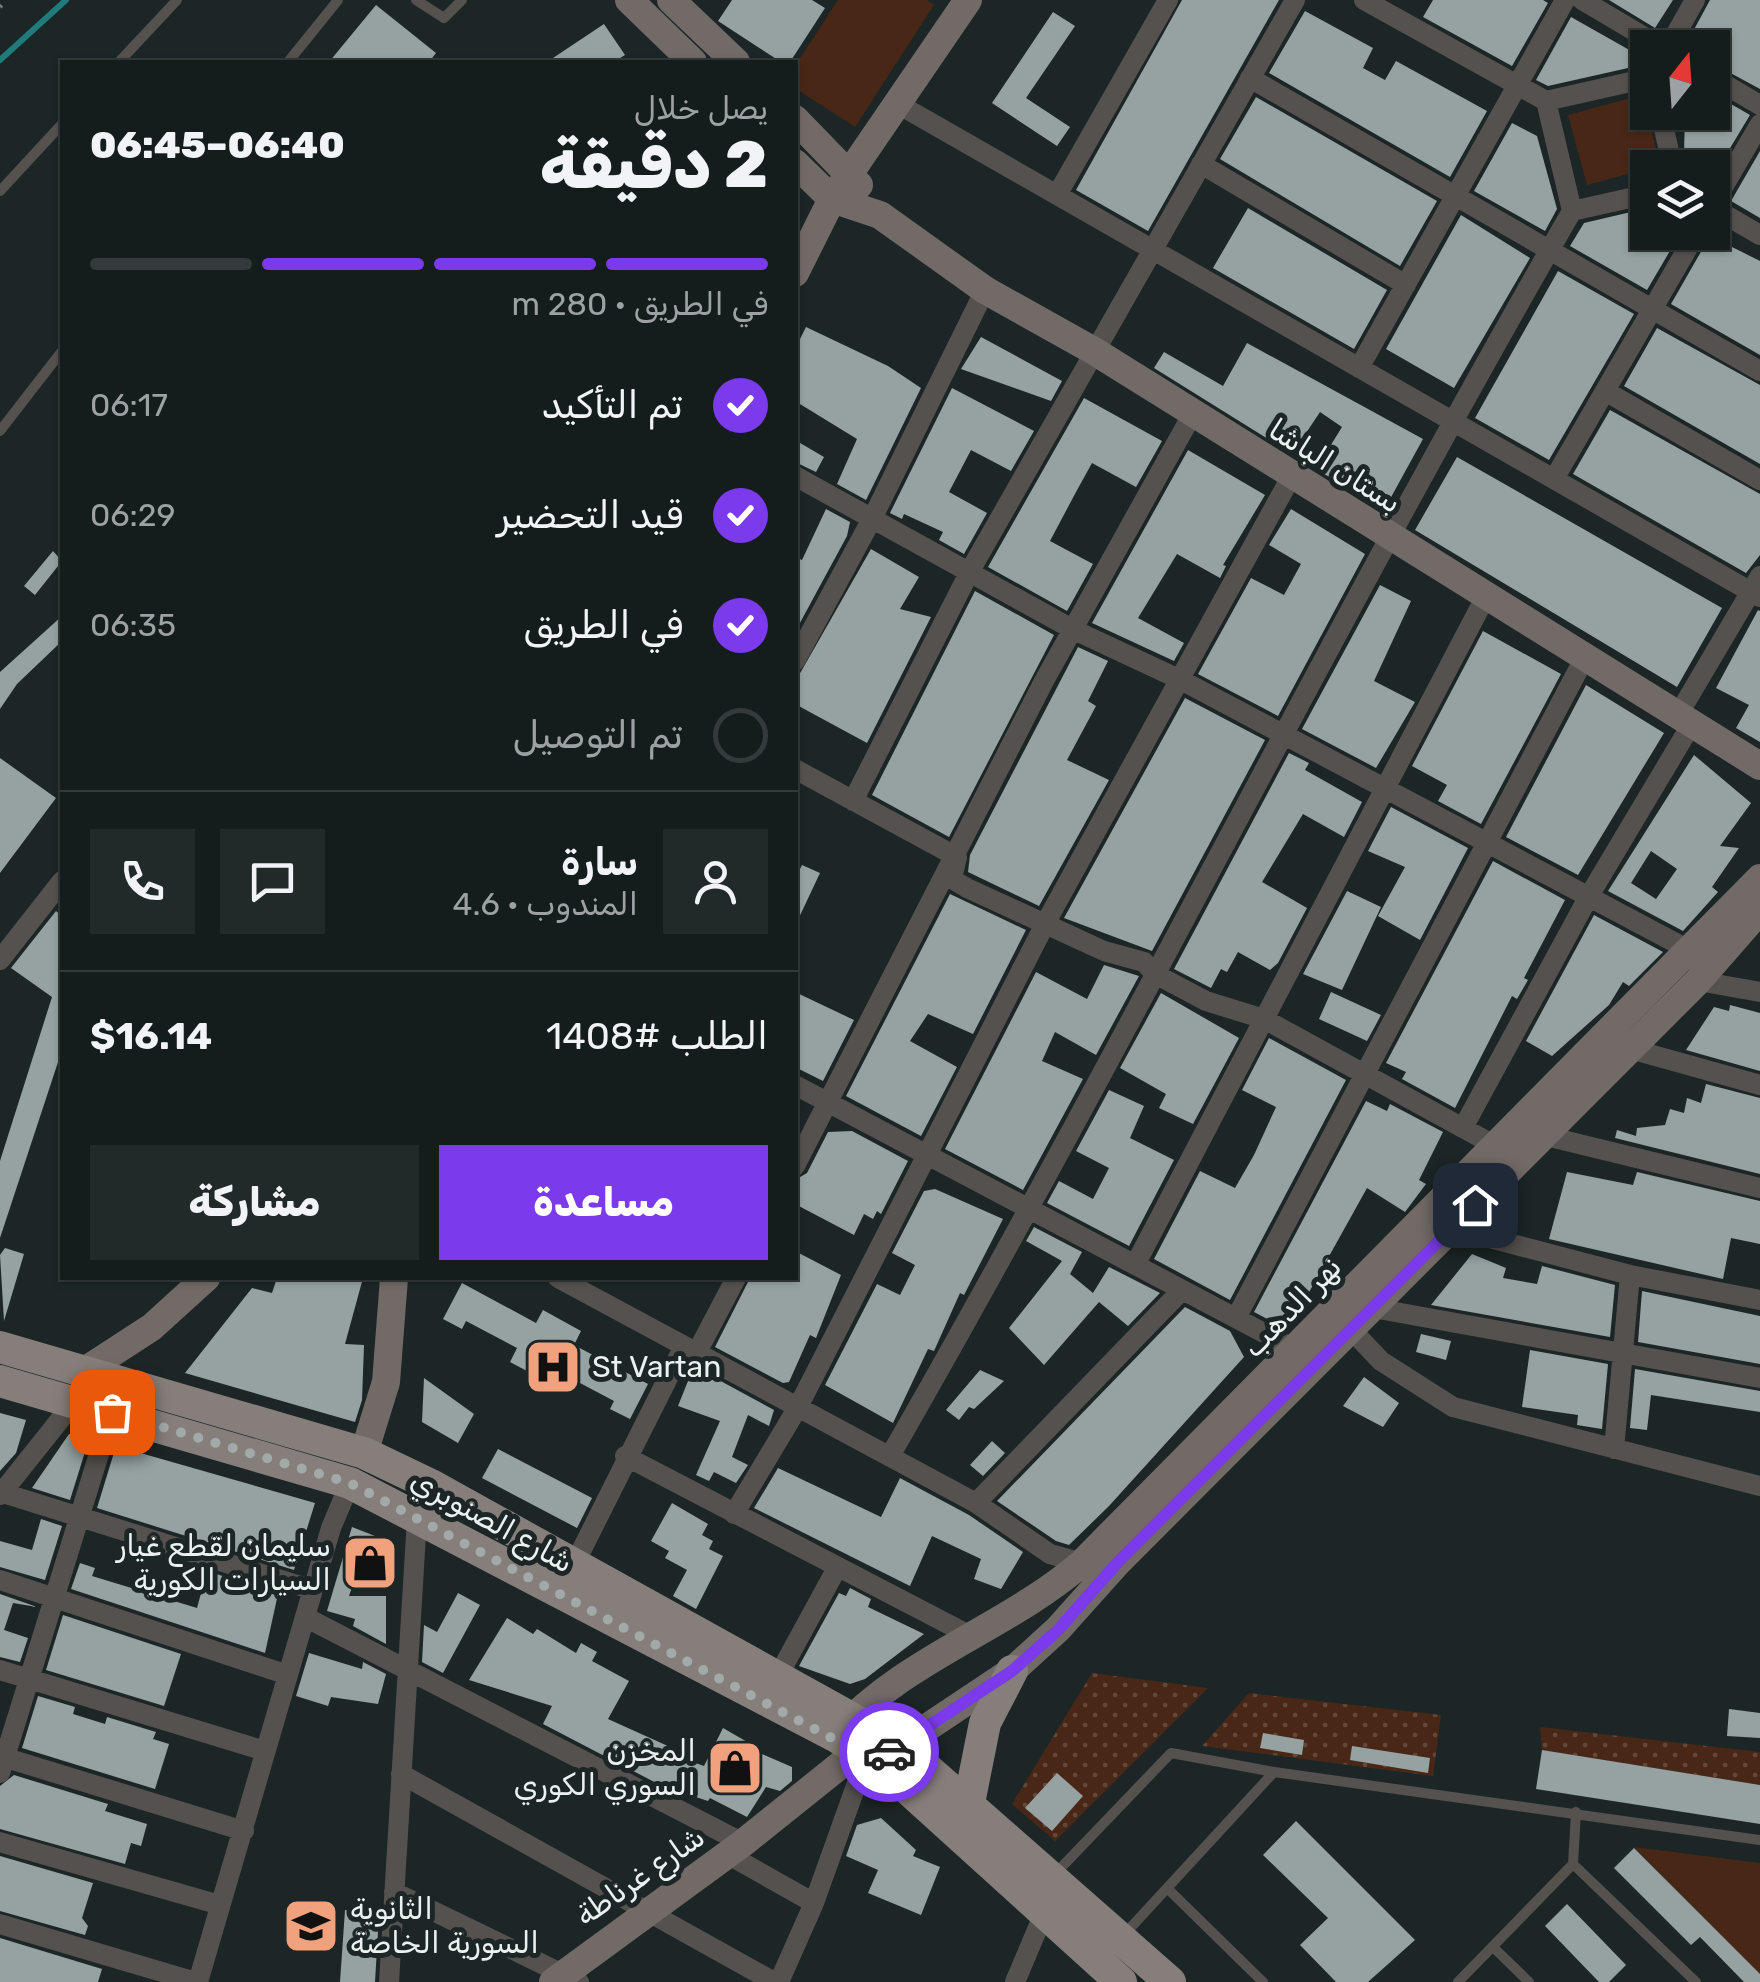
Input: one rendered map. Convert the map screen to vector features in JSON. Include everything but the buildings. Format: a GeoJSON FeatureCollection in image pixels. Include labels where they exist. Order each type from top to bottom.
{"type":"FeatureCollection","features":[{"type":"Feature","properties":{"kind":"main road"},"geometry":{"type":"LineString","coordinates":[[629,0],[691,60]]}},
{"type":"Feature","properties":{"kind":"main road"},"geometry":{"type":"LineString","coordinates":[[672,0],[734,60]]}},
{"type":"Feature","properties":{"kind":"main road"},"geometry":{"type":"LineString","coordinates":[[798,267],[832,199],[968,0]]}},
{"type":"Feature","properties":{"kind":"main road","name":"بستان الباشا"},"geometry":{"type":"LineString","coordinates":[[798,122],[851,172],[880,215]]}},
{"type":"Feature","properties":{"kind":"main road","name":"بستان الباشا"},"geometry":{"type":"LineString","coordinates":[[798,165],[832,199],[880,215],[985,290],[1094,351],[1760,766]]}},
{"type":"Feature","properties":{"kind":"main road","name":"نهر الدهب"},"geometry":{"type":"LineString","coordinates":[[865,1744],[1012,1671],[1342,1320],[1494,1144],[1760,878]]}},
{"type":"Feature","properties":{"kind":"main road","name":"نهر الدهب"},"geometry":{"type":"LineString","coordinates":[[865,1744],[878,1694],[1036,1600],[1082,1563],[1296,1350],[1342,1320],[1372,1308],[1698,981],[1760,910]]}},
{"type":"Feature","properties":{"kind":"main road"},"geometry":{"type":"LineString","coordinates":[[86,1370],[152,1326],[204,1280]]}},
{"type":"Feature","properties":{"kind":"main road"},"geometry":{"type":"LineString","coordinates":[[350,1483],[364,1453],[386,1382],[394,1280]]}},
{"type":"Feature","properties":{"kind":"main road","name":"شارع الصنوبري"},"geometry":{"type":"LineString","coordinates":[[0,1347],[364,1453],[433,1486],[573,1567],[778,1676],[865,1744],[1121,1982]]}},
{"type":"Feature","properties":{"kind":"main road","name":"شارع الصنوبري"},"geometry":{"type":"LineString","coordinates":[[0,1381],[350,1483],[865,1744],[969,1803],[1170,1982]]}},
{"type":"Feature","properties":{"kind":"main road"},"geometry":{"type":"LineString","coordinates":[[969,1803],[985,1722],[1012,1671]]}},
{"type":"Feature","properties":{"kind":"main road","name":"شارع غرناطة"},"geometry":{"type":"LineString","coordinates":[[564,1980],[648,1909],[735,1849],[865,1744]]}},
{"type":"Feature","properties":{"kind":"street"},"geometry":{"type":"LineString","coordinates":[[1057,194],[1168,0]]}},
{"type":"Feature","properties":{"kind":"street"},"geometry":{"type":"LineString","coordinates":[[853,801],[971,570],[1295,0]]}},
{"type":"Feature","properties":{"kind":"street"},"geometry":{"type":"LineString","coordinates":[[1364,0],[1546,102],[1630,82]]}},
{"type":"Feature","properties":{"kind":"street"},"geometry":{"type":"LineString","coordinates":[[1359,368],[1565,0]]}},
{"type":"Feature","properties":{"kind":"street"},"geometry":{"type":"LineString","coordinates":[[1582,0],[1634,30]]}},
{"type":"Feature","properties":{"kind":"street"},"geometry":{"type":"LineString","coordinates":[[1677,30],[1695,0]]}},
{"type":"Feature","properties":{"kind":"street"},"geometry":{"type":"LineString","coordinates":[[1250,78],[1760,372]]}},
{"type":"Feature","properties":{"kind":"street"},"geometry":{"type":"LineString","coordinates":[[1730,88],[1760,105]]}},
{"type":"Feature","properties":{"kind":"street"},"geometry":{"type":"LineString","coordinates":[[890,1456],[1032,1210],[1386,536],[1572,212],[1546,102]]}},
{"type":"Feature","properties":{"kind":"street"},"geometry":{"type":"LineString","coordinates":[[898,104],[1554,479],[1757,588],[1464,1126]]}},
{"type":"Feature","properties":{"kind":"street"},"geometry":{"type":"LineString","coordinates":[[1730,176],[1760,124]]}},
{"type":"Feature","properties":{"kind":"street"},"geometry":{"type":"LineString","coordinates":[[1201,164],[1406,285]]}},
{"type":"Feature","properties":{"kind":"street"},"geometry":{"type":"LineString","coordinates":[[1572,212],[1630,198]]}},
{"type":"Feature","properties":{"kind":"street"},"geometry":{"type":"LineString","coordinates":[[1730,218],[1760,235]]}},
{"type":"Feature","properties":{"kind":"street"},"geometry":{"type":"LineString","coordinates":[[1554,479],[1687,250]]}},
{"type":"Feature","properties":{"kind":"street"},"geometry":{"type":"LineString","coordinates":[[798,654],[873,517],[985,290]]}},
{"type":"Feature","properties":{"kind":"street"},"geometry":{"type":"LineString","coordinates":[[1605,390],[1760,480]]}},
{"type":"Feature","properties":{"kind":"street"},"geometry":{"type":"LineString","coordinates":[[798,1160],[1014,738],[1194,413]]}},
{"type":"Feature","properties":{"kind":"street"},"geometry":{"type":"LineString","coordinates":[[734,1514],[798,1407],[1046,924],[1291,477]]}},
{"type":"Feature","properties":{"kind":"street"},"geometry":{"type":"LineString","coordinates":[[798,478],[1074,630],[1181,680],[1689,950]]}},
{"type":"Feature","properties":{"kind":"street"},"geometry":{"type":"LineString","coordinates":[[1135,1265],[1486,596]]}},
{"type":"Feature","properties":{"kind":"street"},"geometry":{"type":"LineString","coordinates":[[1236,1318],[1584,657]]}},
{"type":"Feature","properties":{"kind":"street"},"geometry":{"type":"LineString","coordinates":[[798,772],[956,856]]}},
{"type":"Feature","properties":{"kind":"street"},"geometry":{"type":"LineString","coordinates":[[956,856],[952,879],[1104,951],[1144,962],[1155,974],[1206,1002],[1264,1019],[1494,1144]]}},
{"type":"Feature","properties":{"kind":"street"},"geometry":{"type":"LineString","coordinates":[[0,960],[60,884]]}},
{"type":"Feature","properties":{"kind":"street"},"geometry":{"type":"LineString","coordinates":[[1698,981],[1760,992]]}},
{"type":"Feature","properties":{"kind":"street"},"geometry":{"type":"LineString","coordinates":[[1628,1048],[1760,1085]]}},
{"type":"Feature","properties":{"kind":"street"},"geometry":{"type":"LineString","coordinates":[[798,1087],[1296,1350]]}},
{"type":"Feature","properties":{"kind":"street"},"geometry":{"type":"LineString","coordinates":[[1542,1135],[1760,1188]]}},
{"type":"Feature","properties":{"kind":"street"},"geometry":{"type":"LineString","coordinates":[[1452,1228],[1630,1275],[1760,1300]]}},
{"type":"Feature","properties":{"kind":"street"},"geometry":{"type":"LineString","coordinates":[[1614,1449],[1630,1275]]}},
{"type":"Feature","properties":{"kind":"street"},"geometry":{"type":"LineString","coordinates":[[562,1280],[976,1503],[1050,1554],[1082,1563]]}},
{"type":"Feature","properties":{"kind":"street"},"geometry":{"type":"LineString","coordinates":[[573,1567],[625,1456],[735,1280]]}},
{"type":"Feature","properties":{"kind":"street"},"geometry":{"type":"LineString","coordinates":[[976,1503],[1182,1290]]}},
{"type":"Feature","properties":{"kind":"street"},"geometry":{"type":"LineString","coordinates":[[1372,1308],[1760,1378]]}},
{"type":"Feature","properties":{"kind":"street"},"geometry":{"type":"LineString","coordinates":[[1342,1320],[1381,1361],[1452,1407],[1760,1486]]}},
{"type":"Feature","properties":{"kind":"street"},"geometry":{"type":"LineString","coordinates":[[74,1401],[1,1493],[312,1590]]}},
{"type":"Feature","properties":{"kind":"street"},"geometry":{"type":"LineString","coordinates":[[112,1412],[2,1762],[244,1831]]}},
{"type":"Feature","properties":{"kind":"street"},"geometry":{"type":"LineString","coordinates":[[625,1456],[970,1636]]}},
{"type":"Feature","properties":{"kind":"street"},"geometry":{"type":"LineString","coordinates":[[0,1924],[197,1982],[312,1590],[350,1483]]}},
{"type":"Feature","properties":{"kind":"street"},"geometry":{"type":"LineString","coordinates":[[389,1982],[417,1518]]}},
{"type":"Feature","properties":{"kind":"street"},"geometry":{"type":"LineString","coordinates":[[778,1676],[837,1568]]}},
{"type":"Feature","properties":{"kind":"street"},"geometry":{"type":"LineString","coordinates":[[0,1580],[288,1675]]}},
{"type":"Feature","properties":{"kind":"street"},"geometry":{"type":"LineString","coordinates":[[304,1617],[407,1666],[735,1849],[814,1903]]}},
{"type":"Feature","properties":{"kind":"street"},"geometry":{"type":"LineString","coordinates":[[0,1670],[265,1751]]}},
{"type":"Feature","properties":{"kind":"street"},"geometry":{"type":"LineString","coordinates":[[401,1774],[776,1982],[814,1903],[865,1744]]}},
{"type":"Feature","properties":{"kind":"street"},"geometry":{"type":"LineString","coordinates":[[0,1842],[220,1905]]}},
{"type":"Feature","properties":{"kind":"street"},"geometry":{"type":"LineString","coordinates":[[394,1892],[564,1980]]}},
{"type":"Feature","properties":{"kind":"street"},"geometry":{"type":"LineString","coordinates":[[1014,1982],[1045,1911]]}},
{"type":"Feature","properties":{"kind":"lane"},"geometry":{"type":"LineString","coordinates":[[121,60],[176,0]]}},
{"type":"Feature","properties":{"kind":"lane"},"geometry":{"type":"LineString","coordinates":[[290,60],[338,0]]}},
{"type":"Feature","properties":{"kind":"lane"},"geometry":{"type":"LineString","coordinates":[[416,0],[444,18],[462,0]]}},
{"type":"Feature","properties":{"kind":"lane"},"geometry":{"type":"LineString","coordinates":[[0,191],[60,126]]}},
{"type":"Feature","properties":{"kind":"lane"},"geometry":{"type":"LineString","coordinates":[[0,431],[60,354]]}},
{"type":"Feature","properties":{"kind":"lane"},"geometry":{"type":"LineString","coordinates":[[1052,1876],[1171,1753],[1274,1772],[1760,1840]]}},
{"type":"Feature","properties":{"kind":"lane"},"geometry":{"type":"LineString","coordinates":[[1122,1938],[1274,1772]]}},
{"type":"Feature","properties":{"kind":"lane"},"geometry":{"type":"LineString","coordinates":[[1458,1982],[1573,1864],[1576,1812]]}},
{"type":"Feature","properties":{"kind":"lane"},"geometry":{"type":"LineString","coordinates":[[1573,1864],[1696,1982]]}},
{"type":"Feature","properties":{"kind":"lane"},"geometry":{"type":"LineString","coordinates":[[1167,1888],[1262,1982]]}},
{"type":"Feature","properties":{"kind":"lane"},"geometry":{"type":"LineString","coordinates":[[1493,1947],[1529,1982]]}},
{"type":"Feature","properties":{"kind":"path"},"geometry":{"type":"LineString","coordinates":[[0,6],[8,0]]}},
{"type":"Feature","properties":{"kind":"shaded area"},"geometry":{"type":"Polygon","coordinates":[[[838,0],[927,0],[934,5],[855,127],[798,90],[798,61],[838,0]]]}},
{"type":"Feature","properties":{"kind":"shaded area"},"geometry":{"type":"Polygon","coordinates":[[[1630,98],[1630,130],[1651,130],[1657,150],[1630,150],[1630,173],[1587,185],[1568,115],[1630,98]]]}},
{"type":"Feature","properties":{"kind":"shaded area"},"geometry":{"type":"Polygon","coordinates":[[[1092,1673],[1208,1688],[1055,1841],[1012,1804],[1092,1673]]]}},
{"type":"Feature","properties":{"kind":"shaded area"},"geometry":{"type":"Polygon","coordinates":[[[1249,1693],[1441,1715],[1433,1776],[1202,1746],[1249,1693]]]}},
{"type":"Feature","properties":{"kind":"shaded area"},"geometry":{"type":"Polygon","coordinates":[[[1540,1727],[1760,1752],[1760,1785],[1542,1750],[1540,1727]]]}},
{"type":"Feature","properties":{"kind":"shaded area"},"geometry":{"type":"Polygon","coordinates":[[[1634,1847],[1760,1863],[1760,1975],[1634,1847]]]}},
{"type":"Feature","properties":{"kind":"waterway"},"geometry":{"type":"LineString","coordinates":[[0,60],[66,0]]}},
{"type":"Feature","properties":{"kind":"way so far"},"geometry":{"type":"LineString","coordinates":[[112,1412],[350,1483],[835,1736],[877,1762],[889,1752]]}},
{"type":"Feature","properties":{"kind":"place","name":"St Vartan"},"geometry":{"type":"Point","coordinates":[553,1367]}},
{"type":"Feature","properties":{"kind":"place","name":"سليمان لقطع غيار السيارات الكورية"},"geometry":{"type":"Point","coordinates":[370,1563]}},
{"type":"Feature","properties":{"kind":"place","name":"المخزن السوري الكوري"},"geometry":{"type":"Point","coordinates":[735,1768]}},
{"type":"Feature","properties":{"kind":"place","name":"الثانوية السورية الخاصة"},"geometry":{"type":"Point","coordinates":[311,1926]}},
{"type":"Feature","properties":{"kind":"route"},"geometry":{"type":"LineString","coordinates":[[889,1752],[1012,1671],[1058,1630],[1118,1562],[1475,1205]]}}]}
